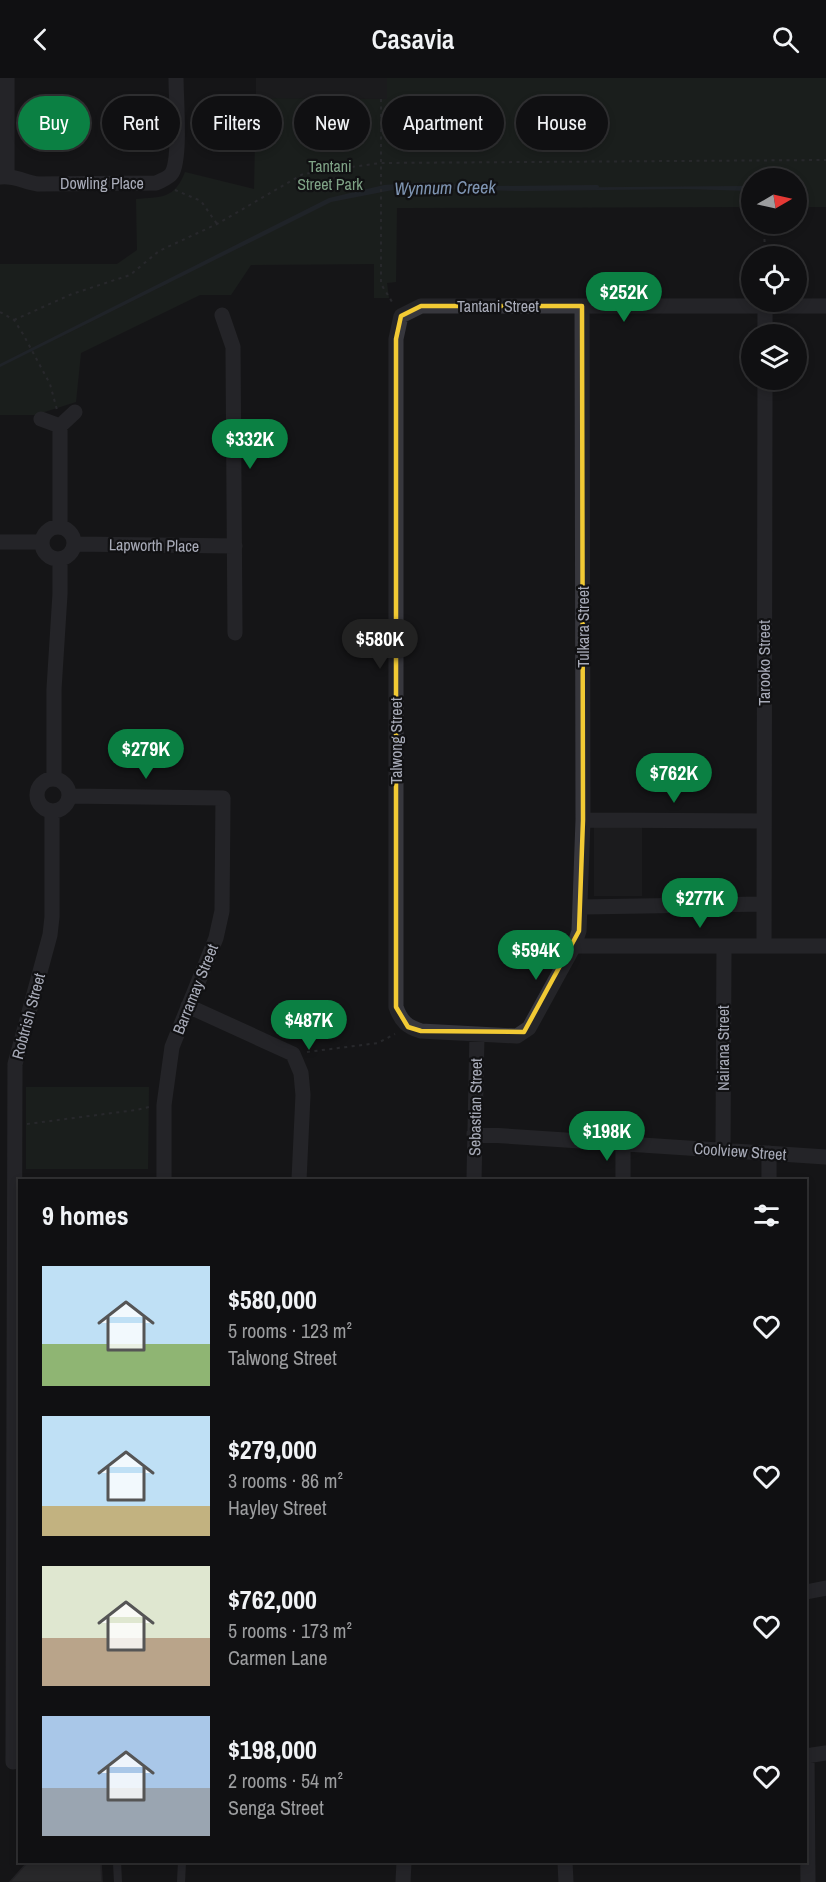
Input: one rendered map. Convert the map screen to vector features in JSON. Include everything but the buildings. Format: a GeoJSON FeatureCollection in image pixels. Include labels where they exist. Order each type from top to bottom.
{"type":"FeatureCollection","features":[{"type":"Feature","properties":{"kind":"street"},"geometry":{"type":"LineString","coordinates":[[4,177],[7,78]]}},
{"type":"Feature","properties":{"kind":"street","name":"Dowling Place"},"geometry":{"type":"LineString","coordinates":[[4,177],[38,184],[156,183],[166,178],[172,173],[176,160],[176,78]]}},
{"type":"Feature","properties":{"kind":"street","name":"Tantani Street"},"geometry":{"type":"LineString","coordinates":[[401,316],[421,306],[741,306]]}},
{"type":"Feature","properties":{"kind":"street","name":"Tulkara Street"},"geometry":{"type":"LineString","coordinates":[[477,1034],[517,1036],[529,1028],[574,946],[579,931],[583,820],[582,306]]}},
{"type":"Feature","properties":{"kind":"street","name":"Tantani Street"},"geometry":{"type":"LineString","coordinates":[[807,306],[826,306]]}},
{"type":"Feature","properties":{"kind":"street"},"geometry":{"type":"LineString","coordinates":[[222,315],[233,347],[235,633]]}},
{"type":"Feature","properties":{"kind":"street","name":"Talwong Street"},"geometry":{"type":"LineString","coordinates":[[401,316],[396,339],[396,1007],[400,1018],[414,1029]]}},
{"type":"Feature","properties":{"kind":"street","name":"Tarooko Street"},"geometry":{"type":"LineString","coordinates":[[764,946],[765,390]]}},
{"type":"Feature","properties":{"kind":"street"},"geometry":{"type":"LineString","coordinates":[[60,527],[60,426],[75,412]]}},
{"type":"Feature","properties":{"kind":"street"},"geometry":{"type":"LineString","coordinates":[[41,419],[60,426]]}},
{"type":"Feature","properties":{"kind":"street"},"geometry":{"type":"LineString","coordinates":[[60,527],[73,536],[74,544],[72,552],[60,559],[48,556],[42,542],[48,531],[60,527]]}},
{"type":"Feature","properties":{"kind":"street"},"geometry":{"type":"LineString","coordinates":[[0,542],[42,542]]}},
{"type":"Feature","properties":{"kind":"street","name":"Lapworth Place"},"geometry":{"type":"LineString","coordinates":[[74,544],[234,546]]}},
{"type":"Feature","properties":{"kind":"street"},"geometry":{"type":"LineString","coordinates":[[54,779],[54,689],[60,559]]}},
{"type":"Feature","properties":{"kind":"street"},"geometry":{"type":"LineString","coordinates":[[54,779],[65,784],[69,796],[64,807],[52,811],[41,806],[37,794],[42,783],[54,779]]}},
{"type":"Feature","properties":{"kind":"street","name":"Barramay Street"},"geometry":{"type":"LineString","coordinates":[[69,796],[223,798],[222,911],[216,938],[172,1047],[164,1105],[164,1179]]}},
{"type":"Feature","properties":{"kind":"street","name":"Robtrish Street"},"geometry":{"type":"LineString","coordinates":[[11,1762],[15,1064],[51,926],[52,811]]}},
{"type":"Feature","properties":{"kind":"street"},"geometry":{"type":"LineString","coordinates":[[583,820],[764,820]]}},
{"type":"Feature","properties":{"kind":"street"},"geometry":{"type":"LineString","coordinates":[[581,908],[764,904]]}},
{"type":"Feature","properties":{"kind":"street"},"geometry":{"type":"LineString","coordinates":[[574,946],[826,946]]}},
{"type":"Feature","properties":{"kind":"street","name":"Nairana Street"},"geometry":{"type":"LineString","coordinates":[[723,1150],[724,946]]}},
{"type":"Feature","properties":{"kind":"street"},"geometry":{"type":"LineString","coordinates":[[188,1006],[292,1054],[301,1073],[303,1095],[299,1179]]}},
{"type":"Feature","properties":{"kind":"street"},"geometry":{"type":"LineString","coordinates":[[414,1029],[477,1034]]}},
{"type":"Feature","properties":{"kind":"street","name":"Sebastian Street"},"geometry":{"type":"LineString","coordinates":[[474,1179],[477,1034]]}},
{"type":"Feature","properties":{"kind":"street","name":"Coolview Street"},"geometry":{"type":"LineString","coordinates":[[474,1134],[826,1157]]}},
{"type":"Feature","properties":{"kind":"street"},"geometry":{"type":"LineString","coordinates":[[623,1144],[623,1179]]}},
{"type":"Feature","properties":{"kind":"street"},"geometry":{"type":"LineString","coordinates":[[769,1153],[769,1179]]}},
{"type":"Feature","properties":{"kind":"street"},"geometry":{"type":"LineString","coordinates":[[807,1592],[826,1588]]}},
{"type":"Feature","properties":{"kind":"street"},"geometry":{"type":"LineString","coordinates":[[807,1756],[826,1753]]}},
{"type":"Feature","properties":{"kind":"street"},"geometry":{"type":"LineString","coordinates":[[807,1819],[808,1882]]}},
{"type":"Feature","properties":{"kind":"street"},"geometry":{"type":"LineString","coordinates":[[403,1882],[404,1863]]}},
{"type":"Feature","properties":{"kind":"street"},"geometry":{"type":"LineString","coordinates":[[565,1863],[566,1882]]}},
{"type":"Feature","properties":{"kind":"lane"},"geometry":{"type":"LineString","coordinates":[[117,1863],[117,1882]]}},
{"type":"Feature","properties":{"kind":"lane"},"geometry":{"type":"LineString","coordinates":[[181,1882],[182,1863]]}},
{"type":"Feature","properties":{"kind":"path"},"geometry":{"type":"LineString","coordinates":[[381,99],[381,284],[401,316]]}},
{"type":"Feature","properties":{"kind":"path"},"geometry":{"type":"LineString","coordinates":[[14,320],[72,294],[130,275],[159,251],[217,224],[303,174],[380,163],[826,160]]}},
{"type":"Feature","properties":{"kind":"path"},"geometry":{"type":"LineString","coordinates":[[166,178],[175,191],[201,201],[217,224]]}},
{"type":"Feature","properties":{"kind":"path"},"geometry":{"type":"LineString","coordinates":[[0,312],[14,320],[50,384],[59,414],[60,426]]}},
{"type":"Feature","properties":{"kind":"path"},"geometry":{"type":"LineString","coordinates":[[292,1054],[378,1042],[414,1029]]}},
{"type":"Feature","properties":{"kind":"path"},"geometry":{"type":"LineString","coordinates":[[21,1124],[80,1118],[164,1105]]}},
{"type":"Feature","properties":{"kind":"highlighted area"},"geometry":{"type":"Polygon","coordinates":[[[421,306],[582,306],[583,820],[579,931],[524,1032],[421,1031],[408,1027],[396,1007],[396,339],[401,316],[421,306]]]}},
{"type":"Feature","properties":{"kind":"shaded area"},"geometry":{"type":"Polygon","coordinates":[[[256,78],[387,78],[387,96],[382,96],[382,99],[370,99],[370,96],[294,96],[294,98],[256,96],[256,78]]]}},
{"type":"Feature","properties":{"kind":"shaded area"},"geometry":{"type":"Polygon","coordinates":[[[594,826],[642,826],[642,896],[594,896],[594,826]]]}},
{"type":"Feature","properties":{"kind":"green space","name":"Tantani Street Park"},"geometry":{"type":"Polygon","coordinates":[[[387,78],[826,78],[826,207],[807,207],[807,168],[741,168],[741,207],[397,208],[396,282],[387,283],[389,298],[374,298],[374,264],[251,265],[231,295],[200,295],[81,353],[76,402],[35,415],[0,415],[0,264],[117,264],[137,250],[136,199],[160,197],[172,192],[185,172],[254,189],[255,150],[282,150],[282,98],[294,98],[294,150],[370,150],[370,99],[382,99],[382,150],[504,150],[504,96],[387,96],[387,78]]]}},
{"type":"Feature","properties":{"kind":"green space"},"geometry":{"type":"Polygon","coordinates":[[[26,1087],[149,1087],[148,1169],[26,1169],[26,1087]]]}},
{"type":"Feature","properties":{"kind":"water"},"geometry":{"type":"Polygon","coordinates":[[[426,182],[502,188],[741,186],[741,191],[522,191],[403,188],[331,202],[0,367],[0,364],[329,198],[384,185],[426,182]]]}},
{"type":"Feature","properties":{"kind":"waterway","name":"Wynnum Creek"},"geometry":{"type":"LineString","coordinates":[[496,188],[597,187]]}}]}
